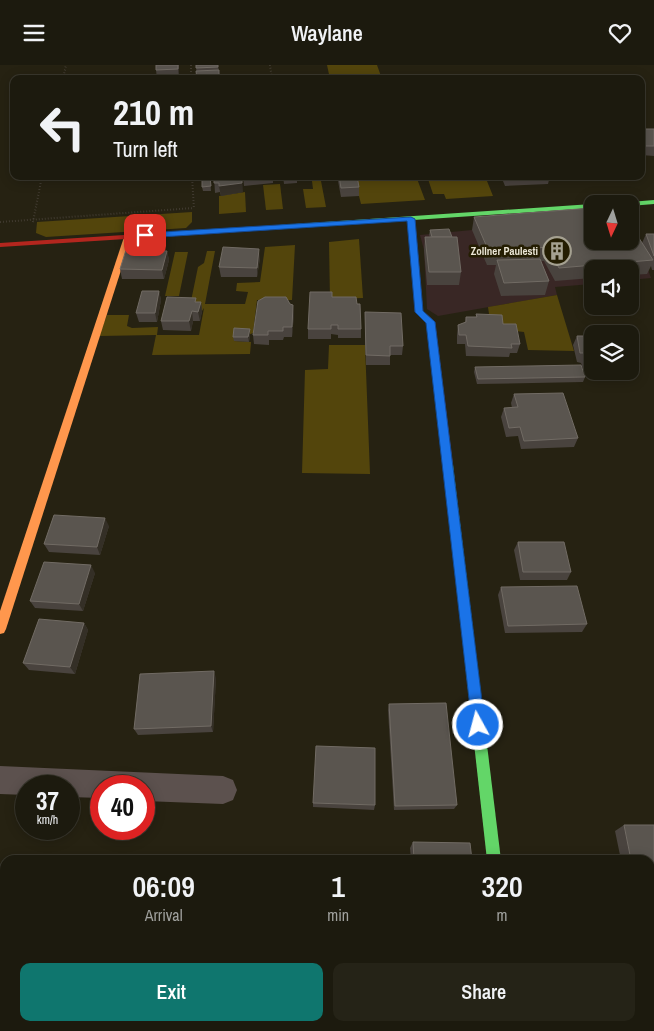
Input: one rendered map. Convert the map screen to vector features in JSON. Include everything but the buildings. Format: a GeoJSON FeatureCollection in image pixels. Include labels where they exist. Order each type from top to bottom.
{"type":"FeatureCollection","features":[{"type":"Feature","properties":{"kind":"street"},"geometry":{"type":"LineString","coordinates":[[639,203],[654,202]]}},
{"type":"Feature","properties":{"kind":"street"},"geometry":{"type":"LineString","coordinates":[[0,245],[584,208]]}},
{"type":"Feature","properties":{"kind":"street"},"geometry":{"type":"LineString","coordinates":[[411,219],[419,312],[431,322],[493,855]]}},
{"type":"Feature","properties":{"kind":"street"},"geometry":{"type":"LineString","coordinates":[[0,629],[128,236]]}},
{"type":"Feature","properties":{"kind":"street"},"geometry":{"type":"LineString","coordinates":[[0,780],[90,784]]}},
{"type":"Feature","properties":{"kind":"street"},"geometry":{"type":"LineString","coordinates":[[155,787],[223,790]]}},
{"type":"Feature","properties":{"kind":"path"},"geometry":{"type":"LineString","coordinates":[[29,243],[41,180]]}},
{"type":"Feature","properties":{"kind":"path"},"geometry":{"type":"LineString","coordinates":[[192,180],[196,232]]}},
{"type":"Feature","properties":{"kind":"path"},"geometry":{"type":"LineString","coordinates":[[0,223],[194,208]]}},
{"type":"Feature","properties":{"kind":"shaded area"},"geometry":{"type":"Polygon","coordinates":[[[327,65],[377,65],[381,75],[329,75],[327,65]]]}},
{"type":"Feature","properties":{"kind":"shaded area"},"geometry":{"type":"Polygon","coordinates":[[[355,180],[418,180],[425,200],[361,204],[355,180]]]}},
{"type":"Feature","properties":{"kind":"shaded area"},"geometry":{"type":"Polygon","coordinates":[[[428,180],[487,180],[493,196],[446,199],[444,194],[433,194],[428,180]]]}},
{"type":"Feature","properties":{"kind":"shaded area"},"geometry":{"type":"Polygon","coordinates":[[[312,181],[321,181],[326,207],[306,208],[303,189],[313,189],[312,181]]]}},
{"type":"Feature","properties":{"kind":"shaded area"},"geometry":{"type":"Polygon","coordinates":[[[280,184],[283,209],[266,210],[263,185],[280,184]]]}},
{"type":"Feature","properties":{"kind":"shaded area"},"geometry":{"type":"Polygon","coordinates":[[[245,192],[246,212],[219,214],[219,196],[245,192]]]}},
{"type":"Feature","properties":{"kind":"shaded area"},"geometry":{"type":"Polygon","coordinates":[[[192,212],[192,222],[186,228],[46,237],[36,233],[37,222],[192,212]]]}},
{"type":"Feature","properties":{"kind":"shaded area"},"geometry":{"type":"Polygon","coordinates":[[[472,230],[584,240],[584,250],[639,250],[639,243],[651,278],[639,279],[639,260],[584,260],[584,285],[555,287],[557,295],[438,316],[427,309],[424,250],[420,235],[472,230]]]}},
{"type":"Feature","properties":{"kind":"shaded area"},"geometry":{"type":"Polygon","coordinates":[[[359,239],[363,298],[330,299],[329,242],[359,239]]]}},
{"type":"Feature","properties":{"kind":"shaded area"},"geometry":{"type":"Polygon","coordinates":[[[295,245],[292,300],[257,300],[253,333],[234,341],[251,342],[250,354],[152,355],[156,335],[99,336],[107,315],[129,315],[127,326],[132,328],[158,327],[157,335],[199,335],[204,308],[202,311],[191,301],[198,267],[204,263],[207,251],[215,251],[205,304],[245,304],[248,292],[236,291],[237,283],[260,282],[265,247],[295,245]]]}},
{"type":"Feature","properties":{"kind":"shaded area"},"geometry":{"type":"Polygon","coordinates":[[[175,252],[188,252],[179,296],[165,296],[175,252]]]}},
{"type":"Feature","properties":{"kind":"shaded area"},"geometry":{"type":"Polygon","coordinates":[[[557,295],[574,351],[528,350],[524,332],[515,331],[490,321],[488,307],[557,295]]]}},
{"type":"Feature","properties":{"kind":"shaded area"},"geometry":{"type":"Polygon","coordinates":[[[329,345],[365,345],[370,474],[302,473],[305,370],[328,369],[329,345]]]}},
{"type":"Feature","properties":{"kind":"traffic: fast"},"geometry":{"type":"LineString","coordinates":[[639,203],[654,202]]}},
{"type":"Feature","properties":{"kind":"traffic: fast"},"geometry":{"type":"LineString","coordinates":[[280,227],[584,207]]}},
{"type":"Feature","properties":{"kind":"traffic: fast"},"geometry":{"type":"LineString","coordinates":[[448,465],[493,855]]}},
{"type":"Feature","properties":{"kind":"traffic: slow"},"geometry":{"type":"LineString","coordinates":[[0,629],[128,236]]}},
{"type":"Feature","properties":{"kind":"traffic: jam"},"geometry":{"type":"LineString","coordinates":[[411,219],[419,312],[431,322],[448,465]]}},
{"type":"Feature","properties":{"kind":"traffic: jam"},"geometry":{"type":"LineString","coordinates":[[0,245],[280,227]]}},
{"type":"Feature","properties":{"kind":"place","name":"Zollner Paulesti"},"geometry":{"type":"Point","coordinates":[557,251]}},
{"type":"Feature","properties":{"kind":"route"},"geometry":{"type":"LineString","coordinates":[[145,235],[411,219],[419,312],[431,322],[478,725]]}}]}
